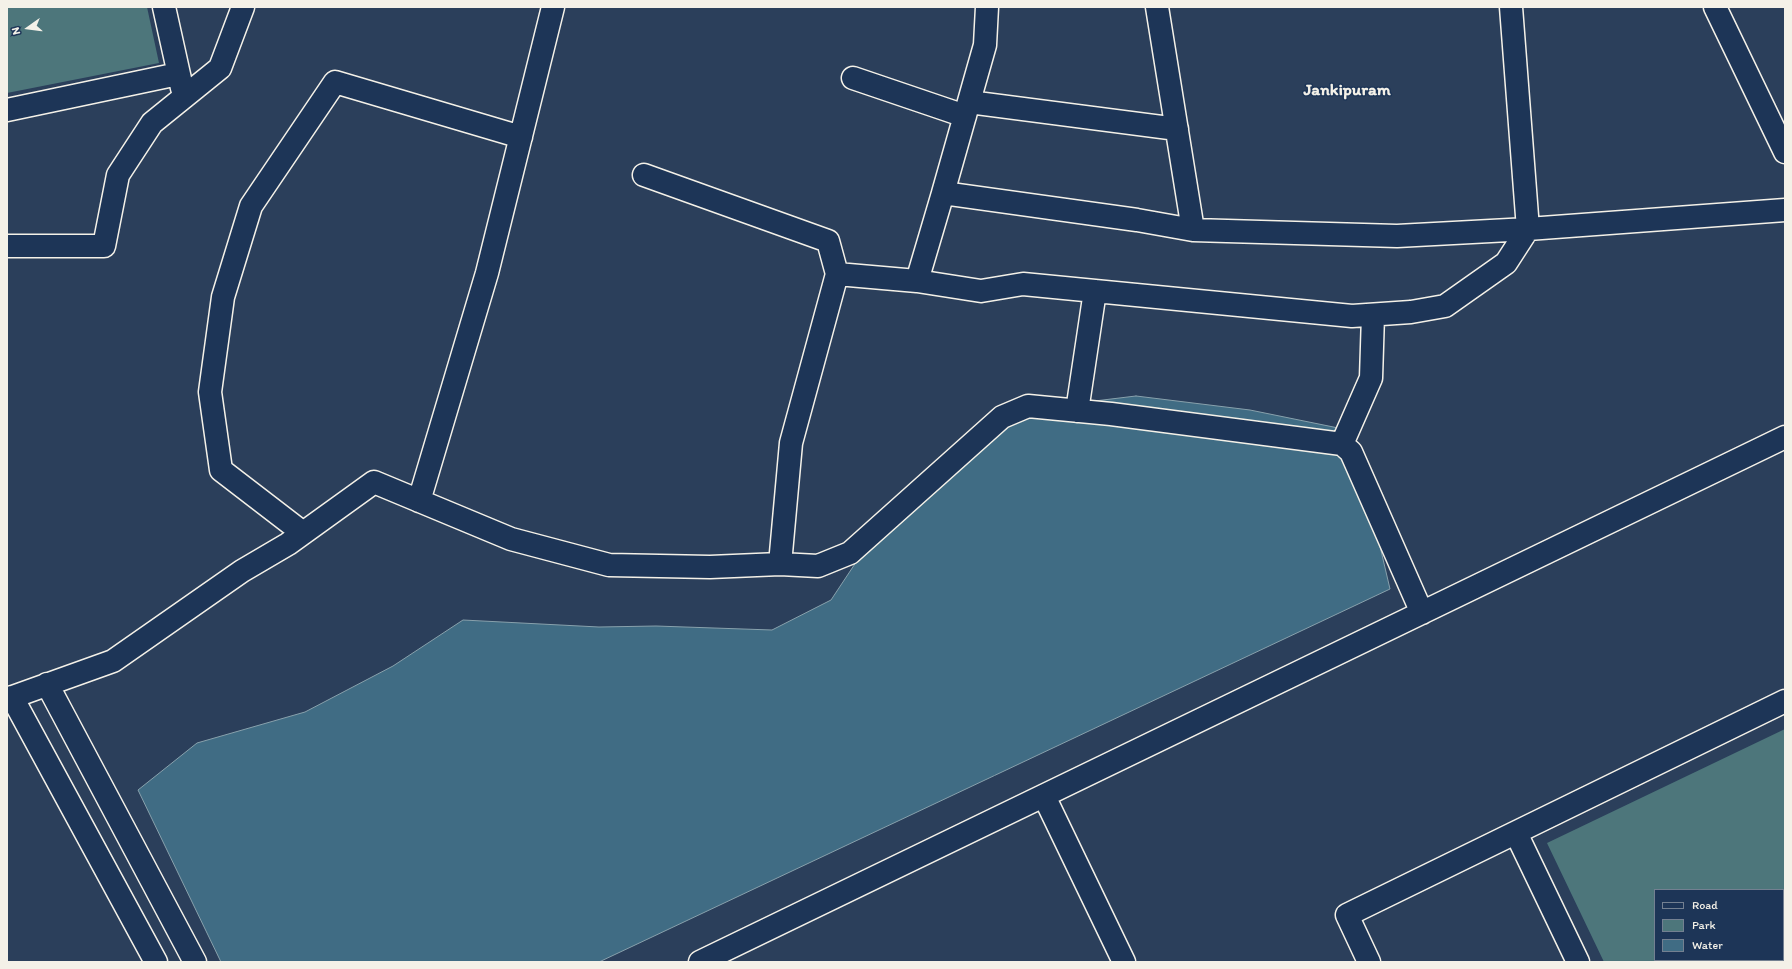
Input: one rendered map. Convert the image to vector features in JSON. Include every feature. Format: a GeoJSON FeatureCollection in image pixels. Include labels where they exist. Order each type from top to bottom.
{"type":"FeatureCollection","features":[{"type":"Feature","properties":{"kind":"street"},"geometry":{"type":"LineString","coordinates":[[164,7],[184,98]]}},
{"type":"Feature","properties":{"kind":"street"},"geometry":{"type":"LineString","coordinates":[[7,246],[104,246],[118,175],[152,123],[220,68],[243,7]]}},
{"type":"Feature","properties":{"kind":"street"},"geometry":{"type":"LineString","coordinates":[[419,501],[487,273],[553,7]]}},
{"type":"Feature","properties":{"kind":"street"},"geometry":{"type":"LineString","coordinates":[[917,281],[985,45],[987,7]]}},
{"type":"Feature","properties":{"kind":"street"},"geometry":{"type":"LineString","coordinates":[[1158,7],[1193,230]]}},
{"type":"Feature","properties":{"kind":"street"},"geometry":{"type":"LineString","coordinates":[[838,274],[917,281],[981,291],[1023,284],[1352,316],[1412,312],[1446,306],[1506,263],[1528,229],[1512,7]]}},
{"type":"Feature","properties":{"kind":"street"},"geometry":{"type":"LineString","coordinates":[[1715,7],[1785,152]]}},
{"type":"Feature","properties":{"kind":"street"},"geometry":{"type":"LineString","coordinates":[[7,110],[178,74]]}},
{"type":"Feature","properties":{"kind":"street"},"geometry":{"type":"LineString","coordinates":[[853,78],[967,109],[1177,130]]}},
{"type":"Feature","properties":{"kind":"street"},"geometry":{"type":"LineString","coordinates":[[303,533],[221,470],[210,392],[223,297],[251,206],[335,82],[521,137]]}},
{"type":"Feature","properties":{"kind":"street"},"geometry":{"type":"LineString","coordinates":[[644,175],[828,241],[838,274],[791,443],[780,564]]}},
{"type":"Feature","properties":{"kind":"street"},"geometry":{"type":"LineString","coordinates":[[943,194],[1137,220],[1193,230],[1397,236],[1528,229],[1785,210]]}},
{"type":"Feature","properties":{"kind":"street"},"geometry":{"type":"LineString","coordinates":[[1077,411],[1095,291]]}},
{"type":"Feature","properties":{"kind":"street"},"geometry":{"type":"LineString","coordinates":[[1342,444],[1371,378],[1373,315]]}},
{"type":"Feature","properties":{"kind":"street"},"geometry":{"type":"LineString","coordinates":[[156,962],[10,698],[113,661],[242,571],[303,533],[374,482],[511,538],[609,565],[710,567],[780,564],[818,566],[850,553],[1002,417],[1028,406],[1342,444],[1351,452],[1422,613]]}},
{"type":"Feature","properties":{"kind":"street"},"geometry":{"type":"LineString","coordinates":[[714,959],[1044,796],[1785,437]]}},
{"type":"Feature","properties":{"kind":"street"},"geometry":{"type":"LineString","coordinates":[[47,684],[195,962]]}},
{"type":"Feature","properties":{"kind":"street"},"geometry":{"type":"LineString","coordinates":[[1369,962],[1347,915],[1785,701]]}},
{"type":"Feature","properties":{"kind":"street"},"geometry":{"type":"LineString","coordinates":[[1044,796],[1124,962]]}},
{"type":"Feature","properties":{"kind":"street"},"geometry":{"type":"LineString","coordinates":[[1516,832],[1578,962]]}},
{"type":"Feature","properties":{"kind":"green space"},"geometry":{"type":"Polygon","coordinates":[[[7,7],[147,7],[159,63],[7,93],[7,7]]]}},
{"type":"Feature","properties":{"kind":"green space"},"geometry":{"type":"Polygon","coordinates":[[[1785,729],[1785,962],[1604,962],[1547,843],[1785,729]]]}},
{"type":"Feature","properties":{"kind":"water"},"geometry":{"type":"Polygon","coordinates":[[[1136,396],[1250,410],[1353,431],[1390,589],[599,962],[221,962],[138,790],[197,743],[305,712],[393,666],[463,620],[599,627],[656,626],[772,630],[831,600],[884,520],[1004,412],[1136,396]]]}},
{"type":"Feature","properties":{"kind":"district","name":"Jankipuram"},"geometry":{"type":"Point","coordinates":[1347,91]}}]}
